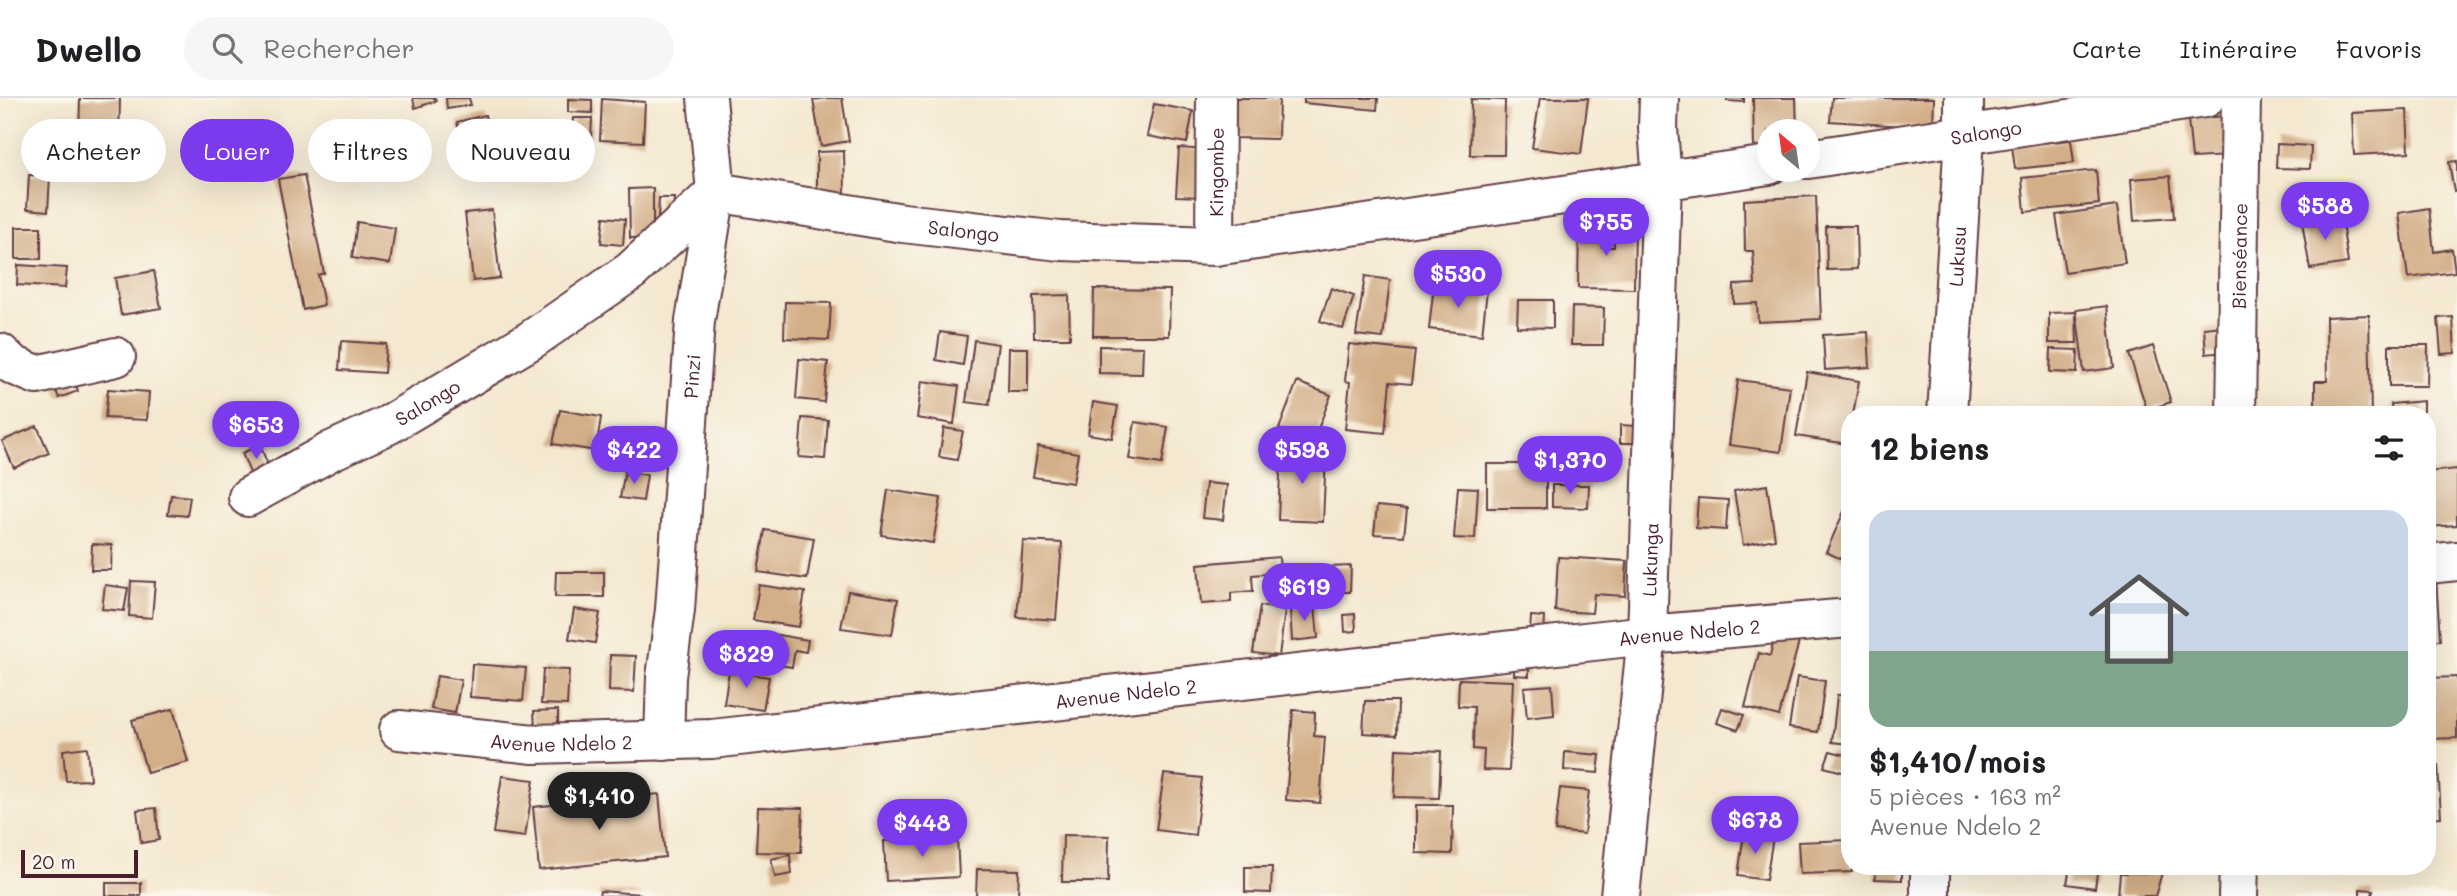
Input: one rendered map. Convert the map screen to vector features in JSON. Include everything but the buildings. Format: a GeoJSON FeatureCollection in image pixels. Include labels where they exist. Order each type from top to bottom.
{"type":"FeatureCollection","features":[{"type":"Feature","properties":{"kind":"street","name":"Pinzi"},"geometry":{"type":"LineString","coordinates":[[664,741],[666,677],[675,610],[695,321],[716,192],[707,98]]}},
{"type":"Feature","properties":{"kind":"street","name":"Kingombe"},"geometry":{"type":"LineString","coordinates":[[1215,246],[1216,98]]}},
{"type":"Feature","properties":{"kind":"street","name":"Lukunga"},"geometry":{"type":"LineString","coordinates":[[1620,896],[1647,635],[1662,181],[1659,98]]}},
{"type":"Feature","properties":{"kind":"street","name":"Lukusu"},"geometry":{"type":"LineString","coordinates":[[1948,406],[1964,98]]}},
{"type":"Feature","properties":{"kind":"street","name":"Salongo"},"geometry":{"type":"LineString","coordinates":[[1820,157],[2205,98]]}},
{"type":"Feature","properties":{"kind":"street","name":"Bienséance"},"geometry":{"type":"LineString","coordinates":[[2236,406],[2241,98]]}},
{"type":"Feature","properties":{"kind":"street","name":"Salongo"},"geometry":{"type":"LineString","coordinates":[[248,497],[331,451],[388,425],[531,340],[631,271],[716,192],[903,223],[1047,239],[1215,246],[1757,167]]}},
{"type":"Feature","properties":{"kind":"street"},"geometry":{"type":"LineString","coordinates":[[0,353],[13,365],[37,375],[116,357]]}},
{"type":"Feature","properties":{"kind":"street"},"geometry":{"type":"LineString","coordinates":[[2436,563],[2457,561]]}},
{"type":"Feature","properties":{"kind":"street","name":"Avenue Ndelo 2"},"geometry":{"type":"LineString","coordinates":[[399,730],[534,744],[726,737],[1647,635],[1841,619]]}},
{"type":"Feature","properties":{"kind":"street"},"geometry":{"type":"LineString","coordinates":[[1930,875],[1930,896]]}},
{"type":"Feature","properties":{"kind":"street"},"geometry":{"type":"LineString","coordinates":[[2238,896],[2239,875]]}}]}
